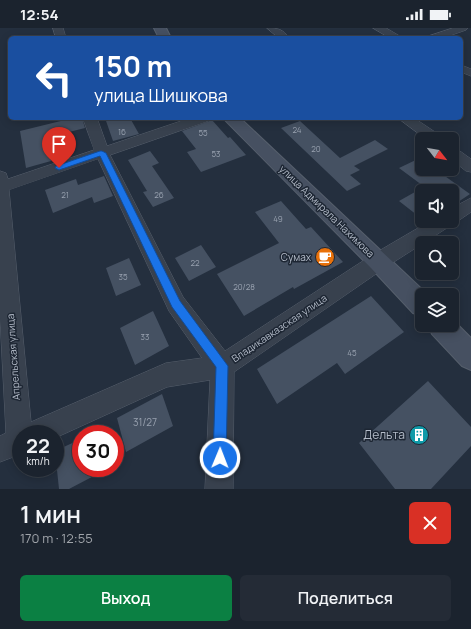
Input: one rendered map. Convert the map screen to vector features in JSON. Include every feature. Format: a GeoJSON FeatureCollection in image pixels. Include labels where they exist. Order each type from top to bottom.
{"type":"FeatureCollection","features":[{"type":"Feature","properties":{"kind":"main road","name":"улица Адмирала Нахимова"},"geometry":{"type":"LineString","coordinates":[[233,120],[415,298]]}},
{"type":"Feature","properties":{"kind":"main road"},"geometry":{"type":"LineString","coordinates":[[448,332],[471,357]]}},
{"type":"Feature","properties":{"kind":"street"},"geometry":{"type":"LineString","coordinates":[[272,28],[283,36]]}},
{"type":"Feature","properties":{"kind":"street"},"geometry":{"type":"LineString","coordinates":[[378,28],[394,36]]}},
{"type":"Feature","properties":{"kind":"street"},"geometry":{"type":"LineString","coordinates":[[439,36],[463,28]]}},
{"type":"Feature","properties":{"kind":"street"},"geometry":{"type":"LineString","coordinates":[[91,120],[102,153],[176,304],[222,366],[219,489]]}},
{"type":"Feature","properties":{"kind":"street"},"geometry":{"type":"LineString","coordinates":[[0,182],[102,153],[197,120]]}},
{"type":"Feature","properties":{"kind":"street"},"geometry":{"type":"LineString","coordinates":[[408,120],[426,132]]}},
{"type":"Feature","properties":{"kind":"street"},"geometry":{"type":"LineString","coordinates":[[459,158],[471,167]]}},
{"type":"Feature","properties":{"kind":"street","name":"Апрельская улица"},"geometry":{"type":"LineString","coordinates":[[0,182],[18,425]]}},
{"type":"Feature","properties":{"kind":"street"},"geometry":{"type":"LineString","coordinates":[[459,212],[471,204]]}},
{"type":"Feature","properties":{"kind":"street","name":"Владикавказская улица"},"geometry":{"type":"LineString","coordinates":[[55,425],[166,375],[222,366],[379,261],[433,228]]}},
{"type":"Feature","properties":{"kind":"building"},"geometry":{"type":"Polygon","coordinates":[[[65,120],[83,120],[85,128],[45,138],[51,161],[26,168],[20,131],[65,120]]]}},
{"type":"Feature","properties":{"kind":"building"},"geometry":{"type":"Polygon","coordinates":[[[106,120],[131,120],[139,134],[113,141],[106,120]]]}},
{"type":"Feature","properties":{"kind":"building"},"geometry":{"type":"Polygon","coordinates":[[[212,120],[246,155],[201,172],[187,152],[196,149],[182,131],[212,120]]]}},
{"type":"Feature","properties":{"kind":"building"},"geometry":{"type":"Polygon","coordinates":[[[300,121],[340,158],[375,140],[388,149],[354,166],[360,170],[350,175],[361,184],[347,191],[281,128],[300,121]]]}},
{"type":"Feature","properties":{"kind":"building"},"geometry":{"type":"Polygon","coordinates":[[[150,151],[159,163],[152,166],[174,198],[153,207],[143,192],[147,191],[128,160],[150,151]]]}},
{"type":"Feature","properties":{"kind":"building"},"geometry":{"type":"Polygon","coordinates":[[[415,160],[415,176],[445,176],[456,184],[421,184],[399,168],[415,160]]]}},
{"type":"Feature","properties":{"kind":"building"},"geometry":{"type":"Polygon","coordinates":[[[104,176],[113,196],[94,203],[92,197],[53,213],[45,190],[76,179],[78,185],[104,176]]]}},
{"type":"Feature","properties":{"kind":"building"},"geometry":{"type":"Polygon","coordinates":[[[459,186],[470,194],[459,201],[459,186]]]}},
{"type":"Feature","properties":{"kind":"building"},"geometry":{"type":"Polygon","coordinates":[[[415,192],[415,214],[399,201],[415,192]]]}},
{"type":"Feature","properties":{"kind":"building"},"geometry":{"type":"Polygon","coordinates":[[[281,201],[306,229],[311,227],[343,262],[294,289],[293,287],[244,316],[217,274],[279,243],[255,212],[281,201]]]}},
{"type":"Feature","properties":{"kind":"building"},"geometry":{"type":"Polygon","coordinates":[[[201,245],[216,267],[189,281],[175,258],[201,245]]]}},
{"type":"Feature","properties":{"kind":"building"},"geometry":{"type":"Polygon","coordinates":[[[129,258],[141,285],[116,296],[106,268],[129,258]]]}},
{"type":"Feature","properties":{"kind":"building"},"geometry":{"type":"Polygon","coordinates":[[[371,296],[404,332],[345,374],[337,363],[277,404],[257,369],[371,296]]]}},
{"type":"Feature","properties":{"kind":"building"},"geometry":{"type":"Polygon","coordinates":[[[153,311],[169,346],[135,365],[120,328],[153,311]]]}},
{"type":"Feature","properties":{"kind":"building","name":"Дельта"},"geometry":{"type":"Polygon","coordinates":[[[428,381],[471,427],[471,446],[431,489],[395,489],[359,443],[428,381]]]}},
{"type":"Feature","properties":{"kind":"building"},"geometry":{"type":"Polygon","coordinates":[[[162,394],[173,426],[126,452],[124,444],[124,425],[119,425],[117,418],[162,394]]]}},
{"type":"Feature","properties":{"kind":"building"},"geometry":{"type":"Polygon","coordinates":[[[72,443],[72,477],[92,477],[69,489],[59,489],[58,477],[64,477],[64,447],[72,443]]]}},
{"type":"Feature","properties":{"kind":"place","name":"Сумах"},"geometry":{"type":"Point","coordinates":[325,257]}},
{"type":"Feature","properties":{"kind":"place","name":"Дельта"},"geometry":{"type":"Point","coordinates":[419,435]}},
{"type":"Feature","properties":{"kind":"route"},"geometry":{"type":"LineString","coordinates":[[59,168],[102,153],[176,304],[222,366],[220,458]]}}]}
